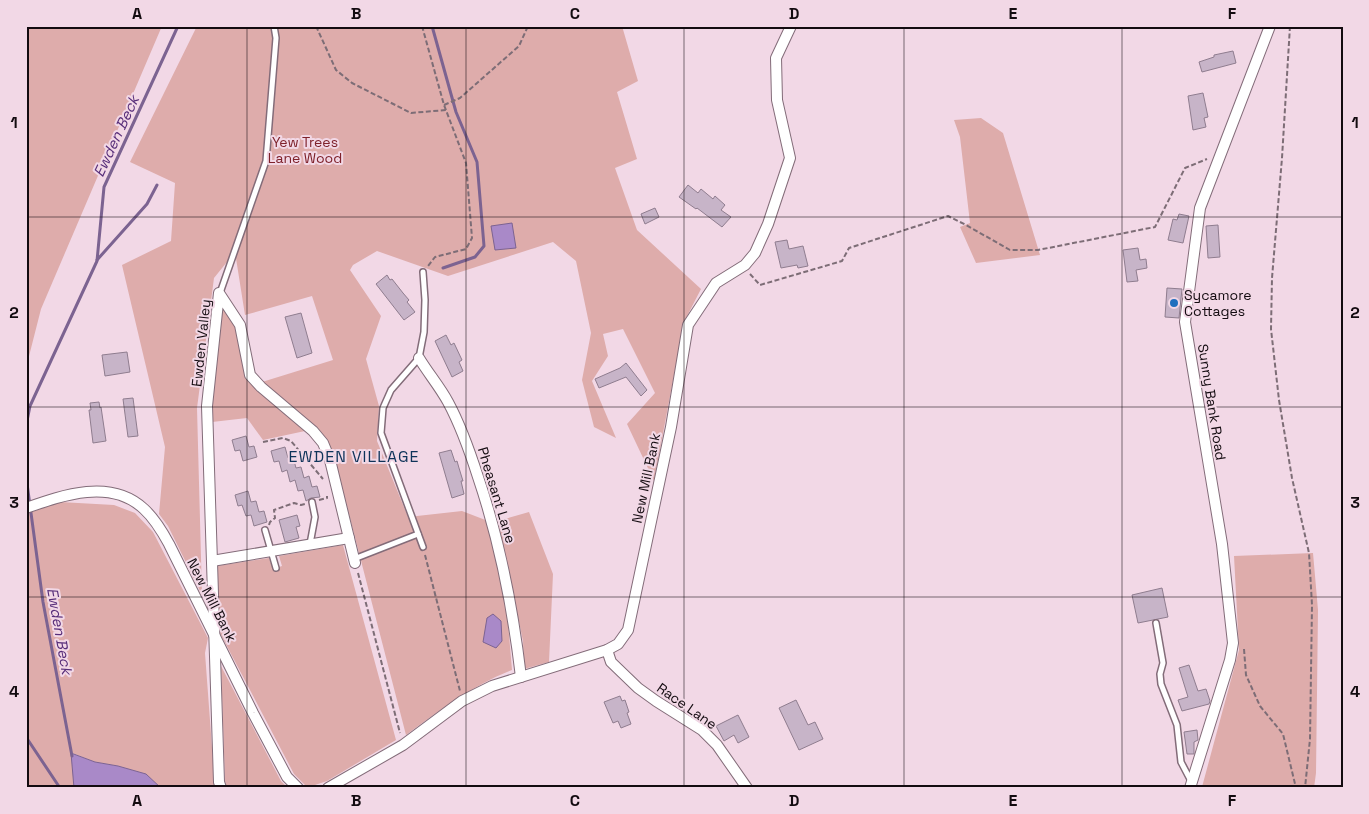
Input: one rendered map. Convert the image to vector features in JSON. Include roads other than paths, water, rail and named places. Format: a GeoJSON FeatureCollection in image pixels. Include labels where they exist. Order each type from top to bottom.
{"type":"FeatureCollection","features":[{"type":"Feature","properties":{"kind":"street","name":"New Mill Bank"},"geometry":{"type":"LineString","coordinates":[[328,788],[403,745],[462,701],[492,686],[607,650],[618,644],[628,630],[671,427],[688,325],[716,283],[745,265],[755,253],[768,224],[790,158],[777,100],[776,58],[790,26]]}},
{"type":"Feature","properties":{"kind":"street","name":"Sunny Bank Road"},"geometry":{"type":"LineString","coordinates":[[1191,785],[1230,660],[1233,643],[1222,544],[1185,322],[1200,208],[1270,26]]}},
{"type":"Feature","properties":{"kind":"street","name":"Ewden Valley"},"geometry":{"type":"LineString","coordinates":[[220,293],[240,325],[250,375],[261,387],[313,431],[324,444],[330,460],[355,561]]}},
{"type":"Feature","properties":{"kind":"street","name":"Ewden Valley"},"geometry":{"type":"LineString","coordinates":[[220,293],[208,406],[219,782],[221,788]]}},
{"type":"Feature","properties":{"kind":"street","name":"Pheasant Lane"},"geometry":{"type":"LineString","coordinates":[[419,358],[448,402],[468,447],[489,510],[501,555],[516,633],[521,677]]}},
{"type":"Feature","properties":{"kind":"street","name":"New Mill Bank"},"geometry":{"type":"LineString","coordinates":[[26,508],[55,498],[83,492],[102,492],[118,495],[134,501],[144,508],[169,544],[287,777],[298,788]]}},
{"type":"Feature","properties":{"kind":"street"},"geometry":{"type":"LineString","coordinates":[[212,561],[348,538]]}},
{"type":"Feature","properties":{"kind":"street","name":"Race Lane"},"geometry":{"type":"LineString","coordinates":[[607,650],[611,662],[638,688],[702,730],[717,745],[747,788]]}},
{"type":"Feature","properties":{"kind":"lane"},"geometry":{"type":"LineString","coordinates":[[220,293],[266,161],[276,38],[274,26]]}},
{"type":"Feature","properties":{"kind":"lane"},"geometry":{"type":"LineString","coordinates":[[422,547],[381,433],[383,408],[391,390],[419,358],[424,332],[426,300],[423,272]]}},
{"type":"Feature","properties":{"kind":"lane"},"geometry":{"type":"LineString","coordinates":[[310,544],[315,518],[312,502]]}},
{"type":"Feature","properties":{"kind":"lane"},"geometry":{"type":"LineString","coordinates":[[265,530],[276,568]]}},
{"type":"Feature","properties":{"kind":"lane"},"geometry":{"type":"LineString","coordinates":[[355,561],[418,534]]}},
{"type":"Feature","properties":{"kind":"lane"},"geometry":{"type":"LineString","coordinates":[[1156,622],[1163,663],[1160,674],[1161,684],[1177,725],[1181,762],[1191,785]]}},
{"type":"Feature","properties":{"kind":"waterway","name":"Ewden Beck"},"geometry":{"type":"LineString","coordinates":[[26,426],[30,406],[97,261],[104,187],[178,26]]}},
{"type":"Feature","properties":{"kind":"waterway"},"geometry":{"type":"LineString","coordinates":[[432,26],[456,112],[477,162],[484,246],[475,257],[443,268]]}},
{"type":"Feature","properties":{"kind":"waterway","name":"Ewden Beck"},"geometry":{"type":"LineString","coordinates":[[97,260],[147,204],[157,185]]}},
{"type":"Feature","properties":{"kind":"waterway","name":"Ewden Beck"},"geometry":{"type":"LineString","coordinates":[[26,476],[43,602],[72,756]]}},
{"type":"Feature","properties":{"kind":"waterway","name":"Ewden Beck"},"geometry":{"type":"LineString","coordinates":[[26,737],[60,788]]}},
{"type":"Feature","properties":{"kind":"place","name":"Sycamore Cottages"},"geometry":{"type":"Point","coordinates":[1174,303]}},
{"type":"Feature","properties":{"kind":"district","name":"EWDEN VILLAGE"},"geometry":{"type":"Point","coordinates":[354,456]}},
{"type":"Feature","properties":{"kind":"park label","name":"Yew Trees Lane Wood"},"geometry":{"type":"Point","coordinates":[305,150]}}]}
